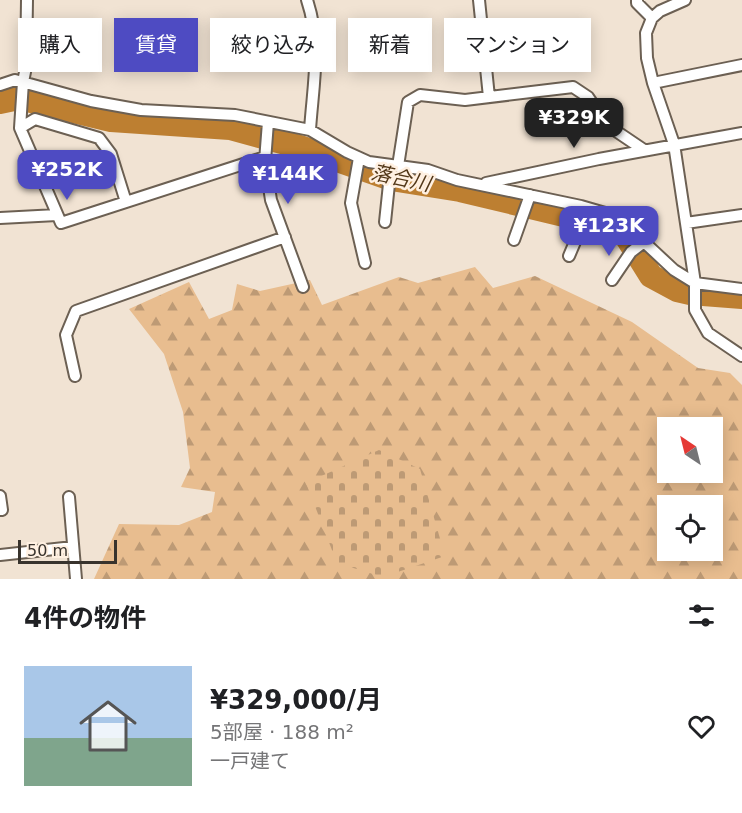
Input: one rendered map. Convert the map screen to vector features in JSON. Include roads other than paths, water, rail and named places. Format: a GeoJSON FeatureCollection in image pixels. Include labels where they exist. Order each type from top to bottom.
{"type":"FeatureCollection","features":[{"type":"Feature","properties":{"kind":"street"},"geometry":{"type":"LineString","coordinates":[[27,0],[26,66],[20,128],[61,223],[265,157]]}},
{"type":"Feature","properties":{"kind":"street"},"geometry":{"type":"LineString","coordinates":[[307,0],[314,20],[317,56],[310,130]]}},
{"type":"Feature","properties":{"kind":"street"},"geometry":{"type":"LineString","coordinates":[[479,0],[489,97]]}},
{"type":"Feature","properties":{"kind":"street"},"geometry":{"type":"LineString","coordinates":[[637,0],[637,3],[652,18]]}},
{"type":"Feature","properties":{"kind":"street"},"geometry":{"type":"LineString","coordinates":[[685,0],[660,11],[652,18],[646,33],[647,58],[652,83],[674,144],[695,283],[695,310],[708,333],[742,356]]}},
{"type":"Feature","properties":{"kind":"street"},"geometry":{"type":"LineString","coordinates":[[652,83],[742,65]]}},
{"type":"Feature","properties":{"kind":"street"},"geometry":{"type":"LineString","coordinates":[[0,85],[15,80],[91,101],[141,110],[234,114],[310,130],[358,165]]}},
{"type":"Feature","properties":{"kind":"street"},"geometry":{"type":"LineString","coordinates":[[385,222],[389,185],[408,102],[420,95],[465,100],[573,87],[588,97],[607,125],[644,150]]}},
{"type":"Feature","properties":{"kind":"street"},"geometry":{"type":"LineString","coordinates":[[20,128],[35,119],[99,138],[111,154],[126,202]]}},
{"type":"Feature","properties":{"kind":"street"},"geometry":{"type":"LineString","coordinates":[[268,122],[265,157],[271,200],[303,287]]}},
{"type":"Feature","properties":{"kind":"street"},"geometry":{"type":"LineString","coordinates":[[480,184],[674,144],[742,133]]}},
{"type":"Feature","properties":{"kind":"street"},"geometry":{"type":"LineString","coordinates":[[358,165],[369,162],[393,168],[428,170],[480,184],[528,201],[585,215],[619,217],[637,229],[643,243],[674,270],[695,283],[742,290]]}},
{"type":"Feature","properties":{"kind":"street"},"geometry":{"type":"LineString","coordinates":[[358,165],[351,203],[365,263]]}},
{"type":"Feature","properties":{"kind":"street"},"geometry":{"type":"LineString","coordinates":[[514,240],[528,201]]}},
{"type":"Feature","properties":{"kind":"street"},"geometry":{"type":"LineString","coordinates":[[0,218],[57,215]]}},
{"type":"Feature","properties":{"kind":"street"},"geometry":{"type":"LineString","coordinates":[[569,256],[585,215]]}},
{"type":"Feature","properties":{"kind":"street"},"geometry":{"type":"LineString","coordinates":[[686,223],[742,215]]}},
{"type":"Feature","properties":{"kind":"street"},"geometry":{"type":"LineString","coordinates":[[75,376],[66,335],[76,311],[285,237]]}},
{"type":"Feature","properties":{"kind":"street"},"geometry":{"type":"LineString","coordinates":[[612,280],[631,252],[643,243]]}},
{"type":"Feature","properties":{"kind":"street"},"geometry":{"type":"LineString","coordinates":[[0,496],[2,510],[0,510]]}},
{"type":"Feature","properties":{"kind":"street"},"geometry":{"type":"LineString","coordinates":[[69,496],[76,579]]}},
{"type":"Feature","properties":{"kind":"street"},"geometry":{"type":"LineString","coordinates":[[0,555],[73,547]]}},
{"type":"Feature","properties":{"kind":"waterway","name":"落合川"},"geometry":{"type":"LineString","coordinates":[[0,102],[19,98],[111,120],[230,128],[300,147],[391,179],[460,190],[589,221],[624,233],[651,276],[677,290],[742,297]]}}]}
